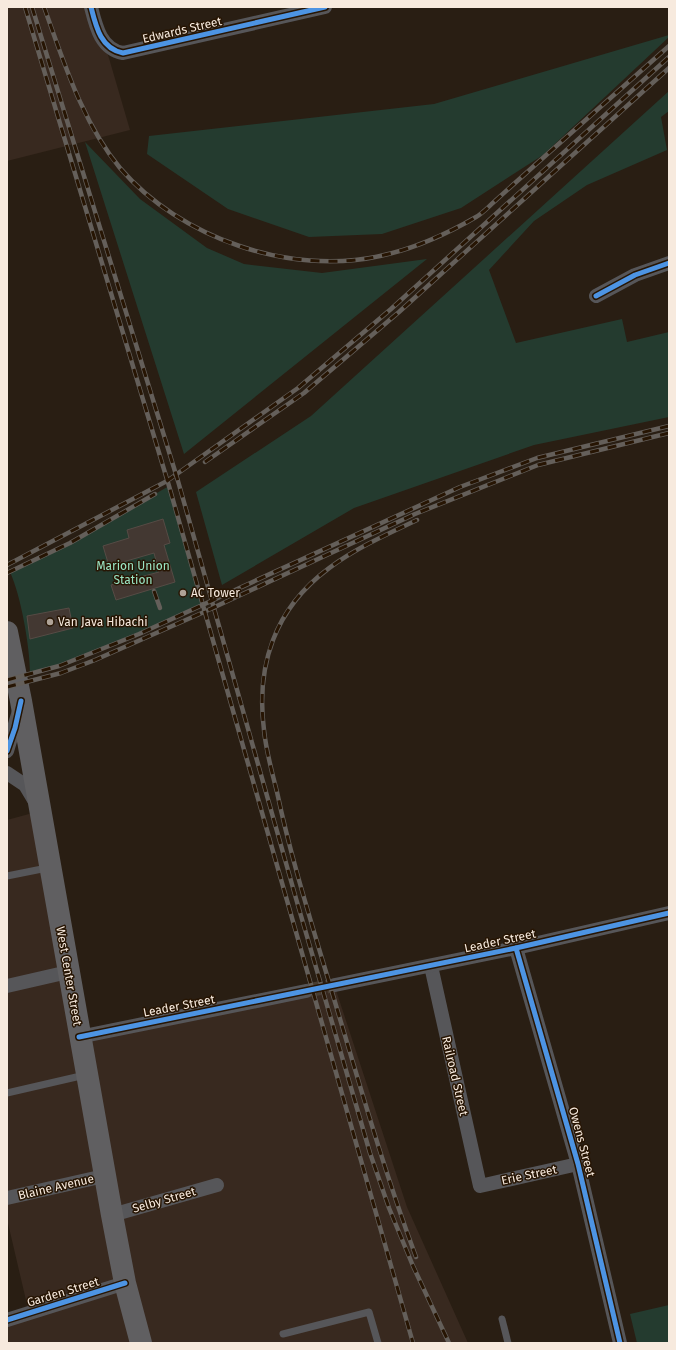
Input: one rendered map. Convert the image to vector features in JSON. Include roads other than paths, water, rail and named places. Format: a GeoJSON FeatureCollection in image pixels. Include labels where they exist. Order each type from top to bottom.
{"type":"FeatureCollection","features":[{"type":"Feature","properties":{"kind":"main road","name":"West Center Street"},"geometry":{"type":"LineString","coordinates":[[7,632],[21,701],[104,1176],[125,1283],[141,1343]]}},
{"type":"Feature","properties":{"kind":"street","name":"Edwards Street"},"geometry":{"type":"LineString","coordinates":[[92,7],[94,20],[104,42],[113,51],[132,52],[325,7]]}},
{"type":"Feature","properties":{"kind":"street"},"geometry":{"type":"LineString","coordinates":[[596,296],[635,275],[669,263]]}},
{"type":"Feature","properties":{"kind":"street"},"geometry":{"type":"LineString","coordinates":[[7,751],[15,728],[21,701]]}},
{"type":"Feature","properties":{"kind":"street"},"geometry":{"type":"LineString","coordinates":[[7,773],[25,785],[40,811]]}},
{"type":"Feature","properties":{"kind":"street","name":"Leader Street"},"geometry":{"type":"LineString","coordinates":[[335,985],[516,948],[669,913]]}},
{"type":"Feature","properties":{"kind":"street","name":"Owens Street"},"geometry":{"type":"LineString","coordinates":[[516,948],[578,1164],[620,1343]]}},
{"type":"Feature","properties":{"kind":"street","name":"Railroad Street"},"geometry":{"type":"LineString","coordinates":[[431,966],[480,1186]]}},
{"type":"Feature","properties":{"kind":"street"},"geometry":{"type":"LineString","coordinates":[[7,986],[68,972]]}},
{"type":"Feature","properties":{"kind":"street","name":"Leader Street"},"geometry":{"type":"LineString","coordinates":[[79,1036],[306,991]]}},
{"type":"Feature","properties":{"kind":"street","name":"Erie Street"},"geometry":{"type":"LineString","coordinates":[[480,1186],[578,1164]]}},
{"type":"Feature","properties":{"kind":"street","name":"Blaine Avenue"},"geometry":{"type":"LineString","coordinates":[[7,1198],[104,1176]]}},
{"type":"Feature","properties":{"kind":"street","name":"Selby Street"},"geometry":{"type":"LineString","coordinates":[[112,1215],[217,1185]]}},
{"type":"Feature","properties":{"kind":"street","name":"Garden Street"},"geometry":{"type":"LineString","coordinates":[[7,1320],[125,1283]]}},
{"type":"Feature","properties":{"kind":"lane"},"geometry":{"type":"LineString","coordinates":[[7,876],[50,867]]}},
{"type":"Feature","properties":{"kind":"lane"},"geometry":{"type":"LineString","coordinates":[[7,1093],[86,1074]]}},
{"type":"Feature","properties":{"kind":"lane"},"geometry":{"type":"LineString","coordinates":[[283,1334],[369,1312],[378,1343]]}},
{"type":"Feature","properties":{"kind":"lane"},"geometry":{"type":"LineString","coordinates":[[502,1319],[508,1343]]}},
{"type":"Feature","properties":{"kind":"tunnel"},"geometry":{"type":"LineString","coordinates":[[306,991],[335,985]]}},
{"type":"Feature","properties":{"kind":"railway"},"geometry":{"type":"LineString","coordinates":[[25,7],[169,486],[413,1343]]}},
{"type":"Feature","properties":{"kind":"railway"},"geometry":{"type":"LineString","coordinates":[[32,7],[178,481],[297,902],[370,1153],[389,1208],[413,1266],[449,1343]]}},
{"type":"Feature","properties":{"kind":"railway"},"geometry":{"type":"LineString","coordinates":[[44,7],[75,91],[95,131],[120,168],[145,193],[173,214],[205,232],[239,246],[274,255],[310,261],[345,261],[392,253],[430,240],[476,217],[669,46]]}},
{"type":"Feature","properties":{"kind":"railway"},"geometry":{"type":"LineString","coordinates":[[7,565],[167,481],[298,388],[391,309],[669,57]]}},
{"type":"Feature","properties":{"kind":"railway"},"geometry":{"type":"LineString","coordinates":[[205,462],[304,393],[399,312],[669,68]]}},
{"type":"Feature","properties":{"kind":"railway"},"geometry":{"type":"LineString","coordinates":[[7,680],[59,666],[139,634],[460,487],[537,458],[669,426]]}},
{"type":"Feature","properties":{"kind":"railway"},"geometry":{"type":"LineString","coordinates":[[7,687],[61,673],[95,660],[204,612],[415,514],[538,465],[669,433]]}},
{"type":"Feature","properties":{"kind":"railway"},"geometry":{"type":"LineString","coordinates":[[7,573],[70,543],[155,494]]}},
{"type":"Feature","properties":{"kind":"railway"},"geometry":{"type":"LineString","coordinates":[[416,1257],[356,1073],[298,877],[268,754],[265,738],[262,696],[264,673],[269,651],[284,617],[298,597],[314,580],[352,553],[417,520]]}},
{"type":"Feature","properties":{"kind":"railway"},"geometry":{"type":"LineString","coordinates":[[154,591],[160,608]]}},
{"type":"Feature","properties":{"kind":"place","name":"AC Tower"},"geometry":{"type":"Point","coordinates":[183,593]}},
{"type":"Feature","properties":{"kind":"place","name":"Van Java Hibachi"},"geometry":{"type":"Point","coordinates":[50,622]}},
{"type":"Feature","properties":{"kind":"park label","name":"Marion Union Station"},"geometry":{"type":"Point","coordinates":[133,573]}}]}
